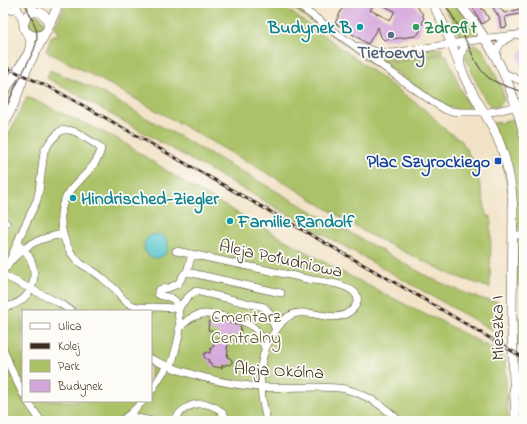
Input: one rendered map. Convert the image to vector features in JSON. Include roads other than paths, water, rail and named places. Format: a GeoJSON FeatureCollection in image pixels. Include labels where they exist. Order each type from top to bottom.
{"type":"FeatureCollection","features":[{"type":"Feature","properties":{"kind":"main road"},"geometry":{"type":"LineString","coordinates":[[3,93],[29,52],[30,42],[25,20],[28,15],[33,12],[47,10],[54,3]]}},
{"type":"Feature","properties":{"kind":"main road"},"geometry":{"type":"LineString","coordinates":[[3,126],[18,94],[27,68],[59,3]]}},
{"type":"Feature","properties":{"kind":"main road","name":"Mieszka I"},"geometry":{"type":"LineString","coordinates":[[432,3],[443,22],[472,93],[499,140],[509,171],[512,197],[513,375],[516,421]]}},
{"type":"Feature","properties":{"kind":"main road"},"geometry":{"type":"LineString","coordinates":[[459,3],[485,38],[497,58],[520,106],[524,134]]}},
{"type":"Feature","properties":{"kind":"main road"},"geometry":{"type":"LineString","coordinates":[[26,29],[32,36],[42,35],[47,30],[47,18],[38,12]]}},
{"type":"Feature","properties":{"kind":"street"},"geometry":{"type":"LineString","coordinates":[[30,3],[33,9],[38,12]]}},
{"type":"Feature","properties":{"kind":"street"},"geometry":{"type":"LineString","coordinates":[[295,3],[381,66],[444,109],[454,112],[483,112],[497,111],[520,106]]}},
{"type":"Feature","properties":{"kind":"street"},"geometry":{"type":"LineString","coordinates":[[4,10],[10,10],[17,6],[26,29]]}},
{"type":"Feature","properties":{"kind":"street"},"geometry":{"type":"LineString","coordinates":[[348,41],[365,49],[387,53],[404,52],[485,38],[524,34]]}},
{"type":"Feature","properties":{"kind":"street"},"geometry":{"type":"LineString","coordinates":[[497,58],[496,52],[503,40],[512,36]]}},
{"type":"Feature","properties":{"kind":"street"},"geometry":{"type":"LineString","coordinates":[[462,71],[460,60],[461,53],[469,41]]}},
{"type":"Feature","properties":{"kind":"street"},"geometry":{"type":"LineString","coordinates":[[504,73],[524,82]]}},
{"type":"Feature","properties":{"kind":"street"},"geometry":{"type":"LineString","coordinates":[[4,272],[38,197],[44,151],[57,134],[61,131],[67,130],[76,132],[97,145],[100,149],[99,155],[90,169],[64,201],[61,219],[63,234],[68,247],[78,262],[97,274],[130,304],[139,307],[179,308]]}},
{"type":"Feature","properties":{"kind":"street"},"geometry":{"type":"LineString","coordinates":[[3,204],[3,210]]}},
{"type":"Feature","properties":{"kind":"street"},"geometry":{"type":"LineString","coordinates":[[4,272],[12,260],[31,244],[63,234]]}},
{"type":"Feature","properties":{"kind":"street"},"geometry":{"type":"LineString","coordinates":[[513,235],[524,235]]}},
{"type":"Feature","properties":{"kind":"street"},"geometry":{"type":"LineString","coordinates":[[3,307],[20,302],[26,296],[34,276],[34,268],[30,258],[24,249],[17,244]]}},
{"type":"Feature","properties":{"kind":"street"},"geometry":{"type":"LineString","coordinates":[[176,251],[192,254],[187,272],[176,285],[161,289],[158,294],[160,296],[175,300],[179,308]]}},
{"type":"Feature","properties":{"kind":"street","name":"Aleja Południowa"},"geometry":{"type":"LineString","coordinates":[[192,254],[338,284],[351,290],[357,295],[355,306],[346,314],[335,317],[294,313],[286,318],[276,330],[265,349],[261,367],[260,387],[267,421]]}},
{"type":"Feature","properties":{"kind":"street"},"geometry":{"type":"LineString","coordinates":[[4,272],[70,310]]}},
{"type":"Feature","properties":{"kind":"street"},"geometry":{"type":"LineString","coordinates":[[187,272],[281,293]]}},
{"type":"Feature","properties":{"kind":"street"},"geometry":{"type":"LineString","coordinates":[[152,390],[169,367],[178,340],[179,308],[196,291],[264,307],[268,311],[276,330]]}},
{"type":"Feature","properties":{"kind":"street"},"geometry":{"type":"LineString","coordinates":[[179,330],[186,322],[195,317],[201,314],[210,314],[245,322],[254,328],[261,337],[265,349]]}},
{"type":"Feature","properties":{"kind":"street"},"geometry":{"type":"LineString","coordinates":[[3,348],[22,392]]}},
{"type":"Feature","properties":{"kind":"street","name":"Aleja Okólna"},"geometry":{"type":"LineString","coordinates":[[152,359],[169,367],[214,380],[260,387],[344,389],[376,402],[388,410],[399,421]]}},
{"type":"Feature","properties":{"kind":"street"},"geometry":{"type":"LineString","coordinates":[[28,402],[41,421]]}},
{"type":"Feature","properties":{"kind":"street"},"geometry":{"type":"LineString","coordinates":[[121,421],[142,402]]}},
{"type":"Feature","properties":{"kind":"street"},"geometry":{"type":"LineString","coordinates":[[174,421],[184,409],[200,404],[217,408],[223,413],[228,421]]}},
{"type":"Feature","properties":{"kind":"street"},"geometry":{"type":"LineString","coordinates":[[128,416],[151,421]]}},
{"type":"Feature","properties":{"kind":"water"},"geometry":{"type":"Polygon","coordinates":[[[156,234],[161,235],[167,241],[167,251],[161,257],[156,258],[151,257],[145,251],[144,246],[145,241],[151,235],[156,234]]]}},
{"type":"Feature","properties":{"kind":"tram line"},"geometry":{"type":"LineString","coordinates":[[3,112],[36,44],[37,32],[25,3]]}},
{"type":"Feature","properties":{"kind":"tram line"},"geometry":{"type":"LineString","coordinates":[[444,3],[461,31],[481,70],[497,83],[524,92]]}},
{"type":"Feature","properties":{"kind":"railway"},"geometry":{"type":"LineString","coordinates":[[3,66],[53,89],[104,117],[524,358]]}},
{"type":"Feature","properties":{"kind":"place","name":"Budynek B"},"geometry":{"type":"Point","coordinates":[360,27]}},
{"type":"Feature","properties":{"kind":"place","name":"Zdrofit"},"geometry":{"type":"Point","coordinates":[416,27]}},
{"type":"Feature","properties":{"kind":"place","name":"Tietoevry"},"geometry":{"type":"Point","coordinates":[391,35]}},
{"type":"Feature","properties":{"kind":"place","name":"Plac Szyrockiego"},"geometry":{"type":"Point","coordinates":[498,161]}},
{"type":"Feature","properties":{"kind":"place","name":"Hindrisched-Ziegler"},"geometry":{"type":"Point","coordinates":[73,198]}},
{"type":"Feature","properties":{"kind":"place","name":"Familie Randolf"},"geometry":{"type":"Point","coordinates":[230,221]}},
{"type":"Feature","properties":{"kind":"park label","name":"Cmentarz Centralny"},"geometry":{"type":"Point","coordinates":[246,326]}}]}
